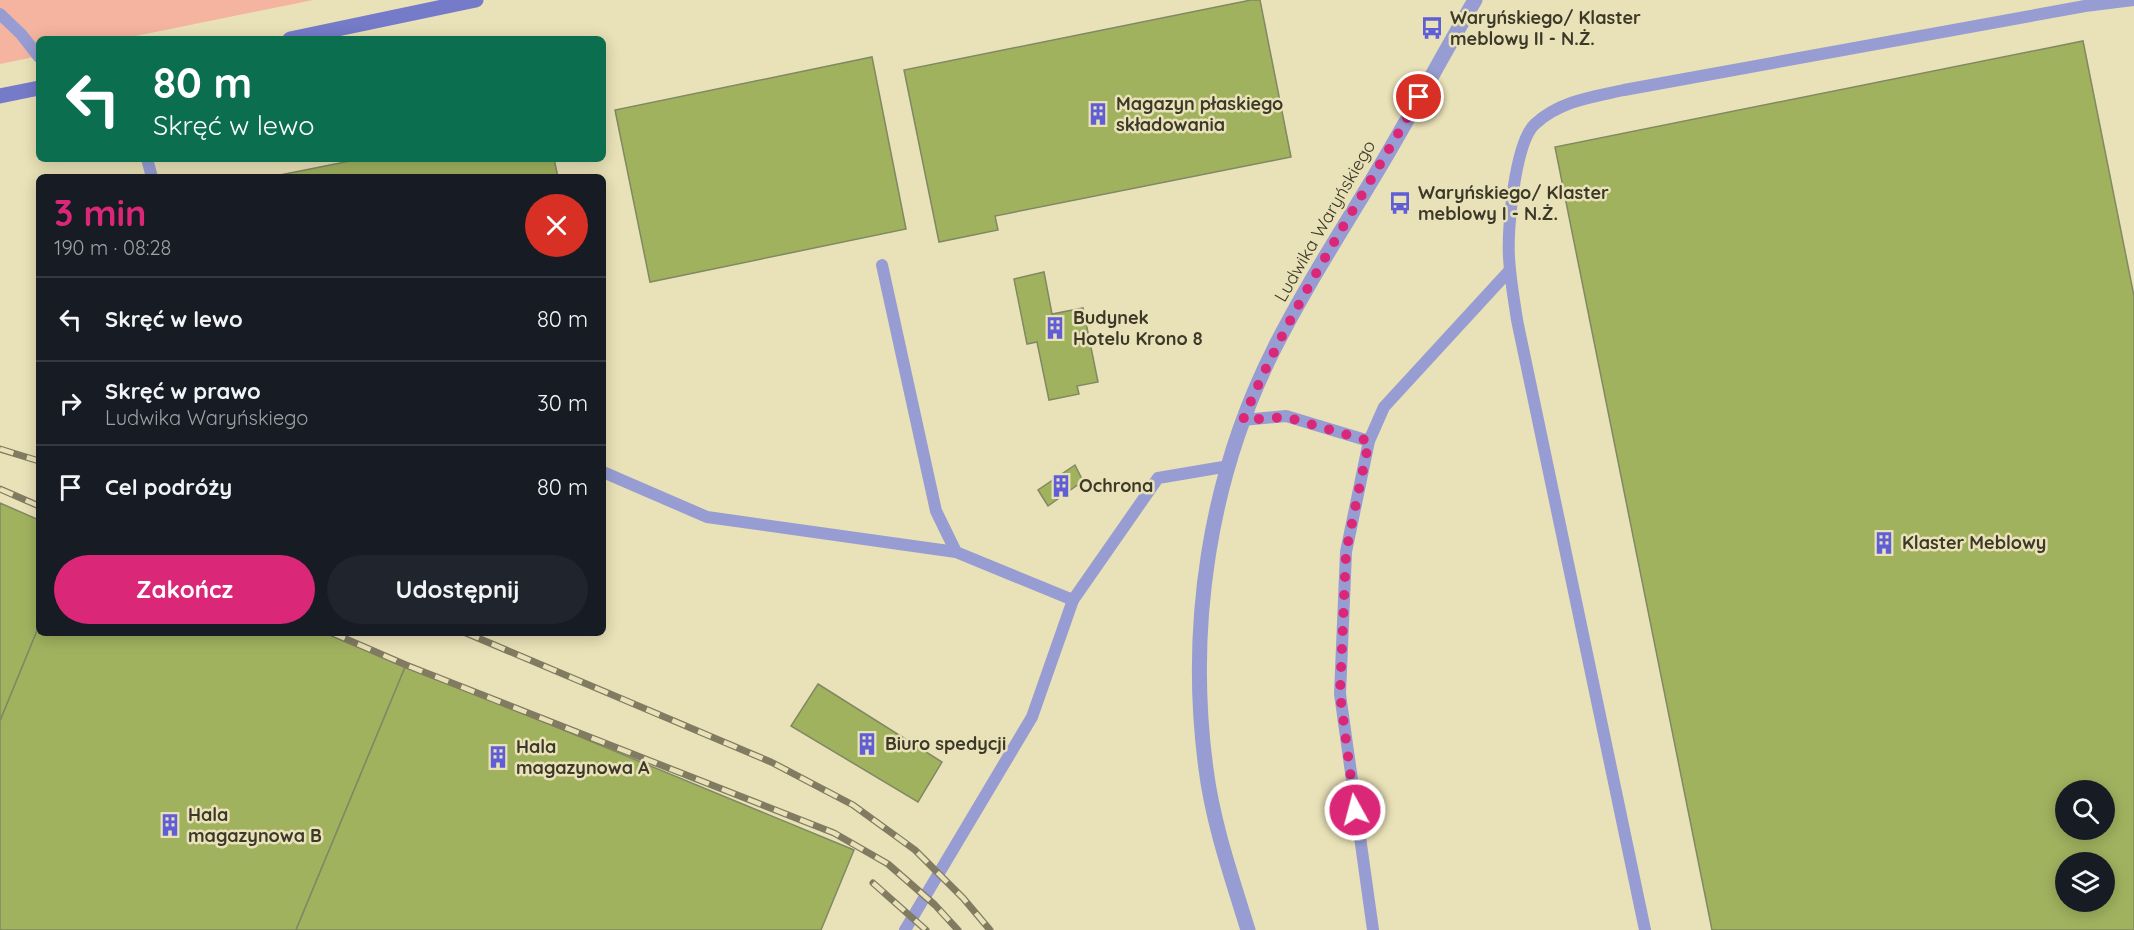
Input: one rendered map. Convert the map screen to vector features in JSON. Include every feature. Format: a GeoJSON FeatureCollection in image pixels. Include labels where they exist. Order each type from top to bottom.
{"type":"FeatureCollection","features":[{"type":"Feature","properties":{"kind":"street"},"geometry":{"type":"LineString","coordinates":[[304,36],[476,0]]}},
{"type":"Feature","properties":{"kind":"street","name":"Ludwika Waryńskiego"},"geometry":{"type":"LineString","coordinates":[[1248,930],[1213,807],[1206,771],[1201,707],[1199,656],[1202,610],[1212,539],[1229,466],[1243,420],[1274,349],[1475,0]]}},
{"type":"Feature","properties":{"kind":"street"},"geometry":{"type":"LineString","coordinates":[[0,96],[36,89]]}},
{"type":"Feature","properties":{"kind":"lane"},"geometry":{"type":"LineString","coordinates":[[1645,930],[1517,320],[1510,270],[1513,201],[1520,153],[1533,125],[1563,104],[1624,90],[2085,6],[2134,0]]}},
{"type":"Feature","properties":{"kind":"lane"},"geometry":{"type":"LineString","coordinates":[[0,14],[21,34],[36,53]]}},
{"type":"Feature","properties":{"kind":"lane"},"geometry":{"type":"LineString","coordinates":[[882,265],[936,511],[956,552]]}},
{"type":"Feature","properties":{"kind":"lane"},"geometry":{"type":"LineString","coordinates":[[1373,930],[1340,694],[1346,552],[1369,441],[1384,407],[1510,270]]}},
{"type":"Feature","properties":{"kind":"lane"},"geometry":{"type":"LineString","coordinates":[[1243,420],[1286,417],[1369,441]]}},
{"type":"Feature","properties":{"kind":"lane"},"geometry":{"type":"LineString","coordinates":[[905,930],[1032,717],[1073,600],[1158,478],[1229,466]]}},
{"type":"Feature","properties":{"kind":"lane"},"geometry":{"type":"LineString","coordinates":[[606,473],[707,517],[956,552],[1073,600]]}},
{"type":"Feature","properties":{"kind":"shaded area"},"geometry":{"type":"Polygon","coordinates":[[[0,0],[313,0],[136,36],[36,36],[36,57],[0,64],[0,0]]]}},
{"type":"Feature","properties":{"kind":"building","name":"Magazyn płaskiego składowania"},"geometry":{"type":"Polygon","coordinates":[[[1260,0],[1291,157],[995,216],[998,230],[939,242],[904,70],[1260,0]]]}},
{"type":"Feature","properties":{"kind":"building","name":"Klaster Meblowy"},"geometry":{"type":"Polygon","coordinates":[[[2083,41],[2134,296],[2134,930],[1712,930],[1555,147],[2083,41]]]}},
{"type":"Feature","properties":{"kind":"building"},"geometry":{"type":"Polygon","coordinates":[[[872,57],[906,229],[650,282],[615,110],[872,57]]]}},
{"type":"Feature","properties":{"kind":"building"},"geometry":{"type":"Polygon","coordinates":[[[345,162],[555,162],[557,174],[285,174],[345,162]]]}},
{"type":"Feature","properties":{"kind":"building","name":"Budynek Hotelu Krono 8"},"geometry":{"type":"Polygon","coordinates":[[[1044,272],[1052,314],[1083,308],[1098,382],[1077,386],[1079,394],[1049,400],[1037,342],[1027,344],[1014,279],[1044,272]]]}},
{"type":"Feature","properties":{"kind":"building","name":"Ochrona"},"geometry":{"type":"Polygon","coordinates":[[[1075,465],[1083,481],[1048,506],[1038,490],[1075,465]]]}},
{"type":"Feature","properties":{"kind":"building"},"geometry":{"type":"Polygon","coordinates":[[[0,503],[36,519],[36,633],[0,721],[0,503]]]}},
{"type":"Feature","properties":{"kind":"building","name":"Hala magazynowa B"},"geometry":{"type":"Polygon","coordinates":[[[36,633],[36,636],[333,636],[406,665],[296,930],[0,930],[0,721],[36,633]]]}},
{"type":"Feature","properties":{"kind":"building","name":"Hala magazynowa A"},"geometry":{"type":"Polygon","coordinates":[[[406,665],[854,850],[821,930],[296,930],[406,665]]]}},
{"type":"Feature","properties":{"kind":"building","name":"Biuro spedycji"},"geometry":{"type":"Polygon","coordinates":[[[818,684],[942,762],[918,802],[791,726],[818,684]]]}},
{"type":"Feature","properties":{"kind":"railway"},"geometry":{"type":"LineString","coordinates":[[0,449],[36,460]]}},
{"type":"Feature","properties":{"kind":"railway"},"geometry":{"type":"LineString","coordinates":[[0,489],[36,505]]}},
{"type":"Feature","properties":{"kind":"railway"},"geometry":{"type":"LineString","coordinates":[[339,636],[406,665],[834,833],[888,864],[935,905],[958,930]]}},
{"type":"Feature","properties":{"kind":"railway"},"geometry":{"type":"LineString","coordinates":[[473,636],[771,762],[853,805],[915,850],[963,898],[990,930]]}},
{"type":"Feature","properties":{"kind":"railway"},"geometry":{"type":"LineString","coordinates":[[873,883],[926,930]]}},
{"type":"Feature","properties":{"kind":"place","name":"Waryńskiego/ Klaster meblowy II - N.Ż."},"geometry":{"type":"Point","coordinates":[1432,28]}},
{"type":"Feature","properties":{"kind":"place","name":"Magazyn płaskiego składowania"},"geometry":{"type":"Point","coordinates":[1098,114]}},
{"type":"Feature","properties":{"kind":"place","name":"Waryńskiego/ Klaster meblowy I - N.Ż."},"geometry":{"type":"Point","coordinates":[1400,203]}},
{"type":"Feature","properties":{"kind":"place","name":"Budynek Hotelu Krono 8"},"geometry":{"type":"Point","coordinates":[1055,328]}},
{"type":"Feature","properties":{"kind":"place","name":"Ochrona"},"geometry":{"type":"Point","coordinates":[1061,486]}},
{"type":"Feature","properties":{"kind":"place","name":"Klaster Meblowy"},"geometry":{"type":"Point","coordinates":[1884,543]}},
{"type":"Feature","properties":{"kind":"place","name":"Biuro spedycji"},"geometry":{"type":"Point","coordinates":[867,744]}},
{"type":"Feature","properties":{"kind":"place","name":"Hala magazynowa A"},"geometry":{"type":"Point","coordinates":[498,757]}},
{"type":"Feature","properties":{"kind":"place","name":"Hala magazynowa B"},"geometry":{"type":"Point","coordinates":[170,825]}},
{"type":"Feature","properties":{"kind":"route"},"geometry":{"type":"LineString","coordinates":[[1355,810],[1340,694],[1346,552],[1369,441],[1286,417],[1243,420],[1274,349],[1296,308],[1419,97]]}}]}
